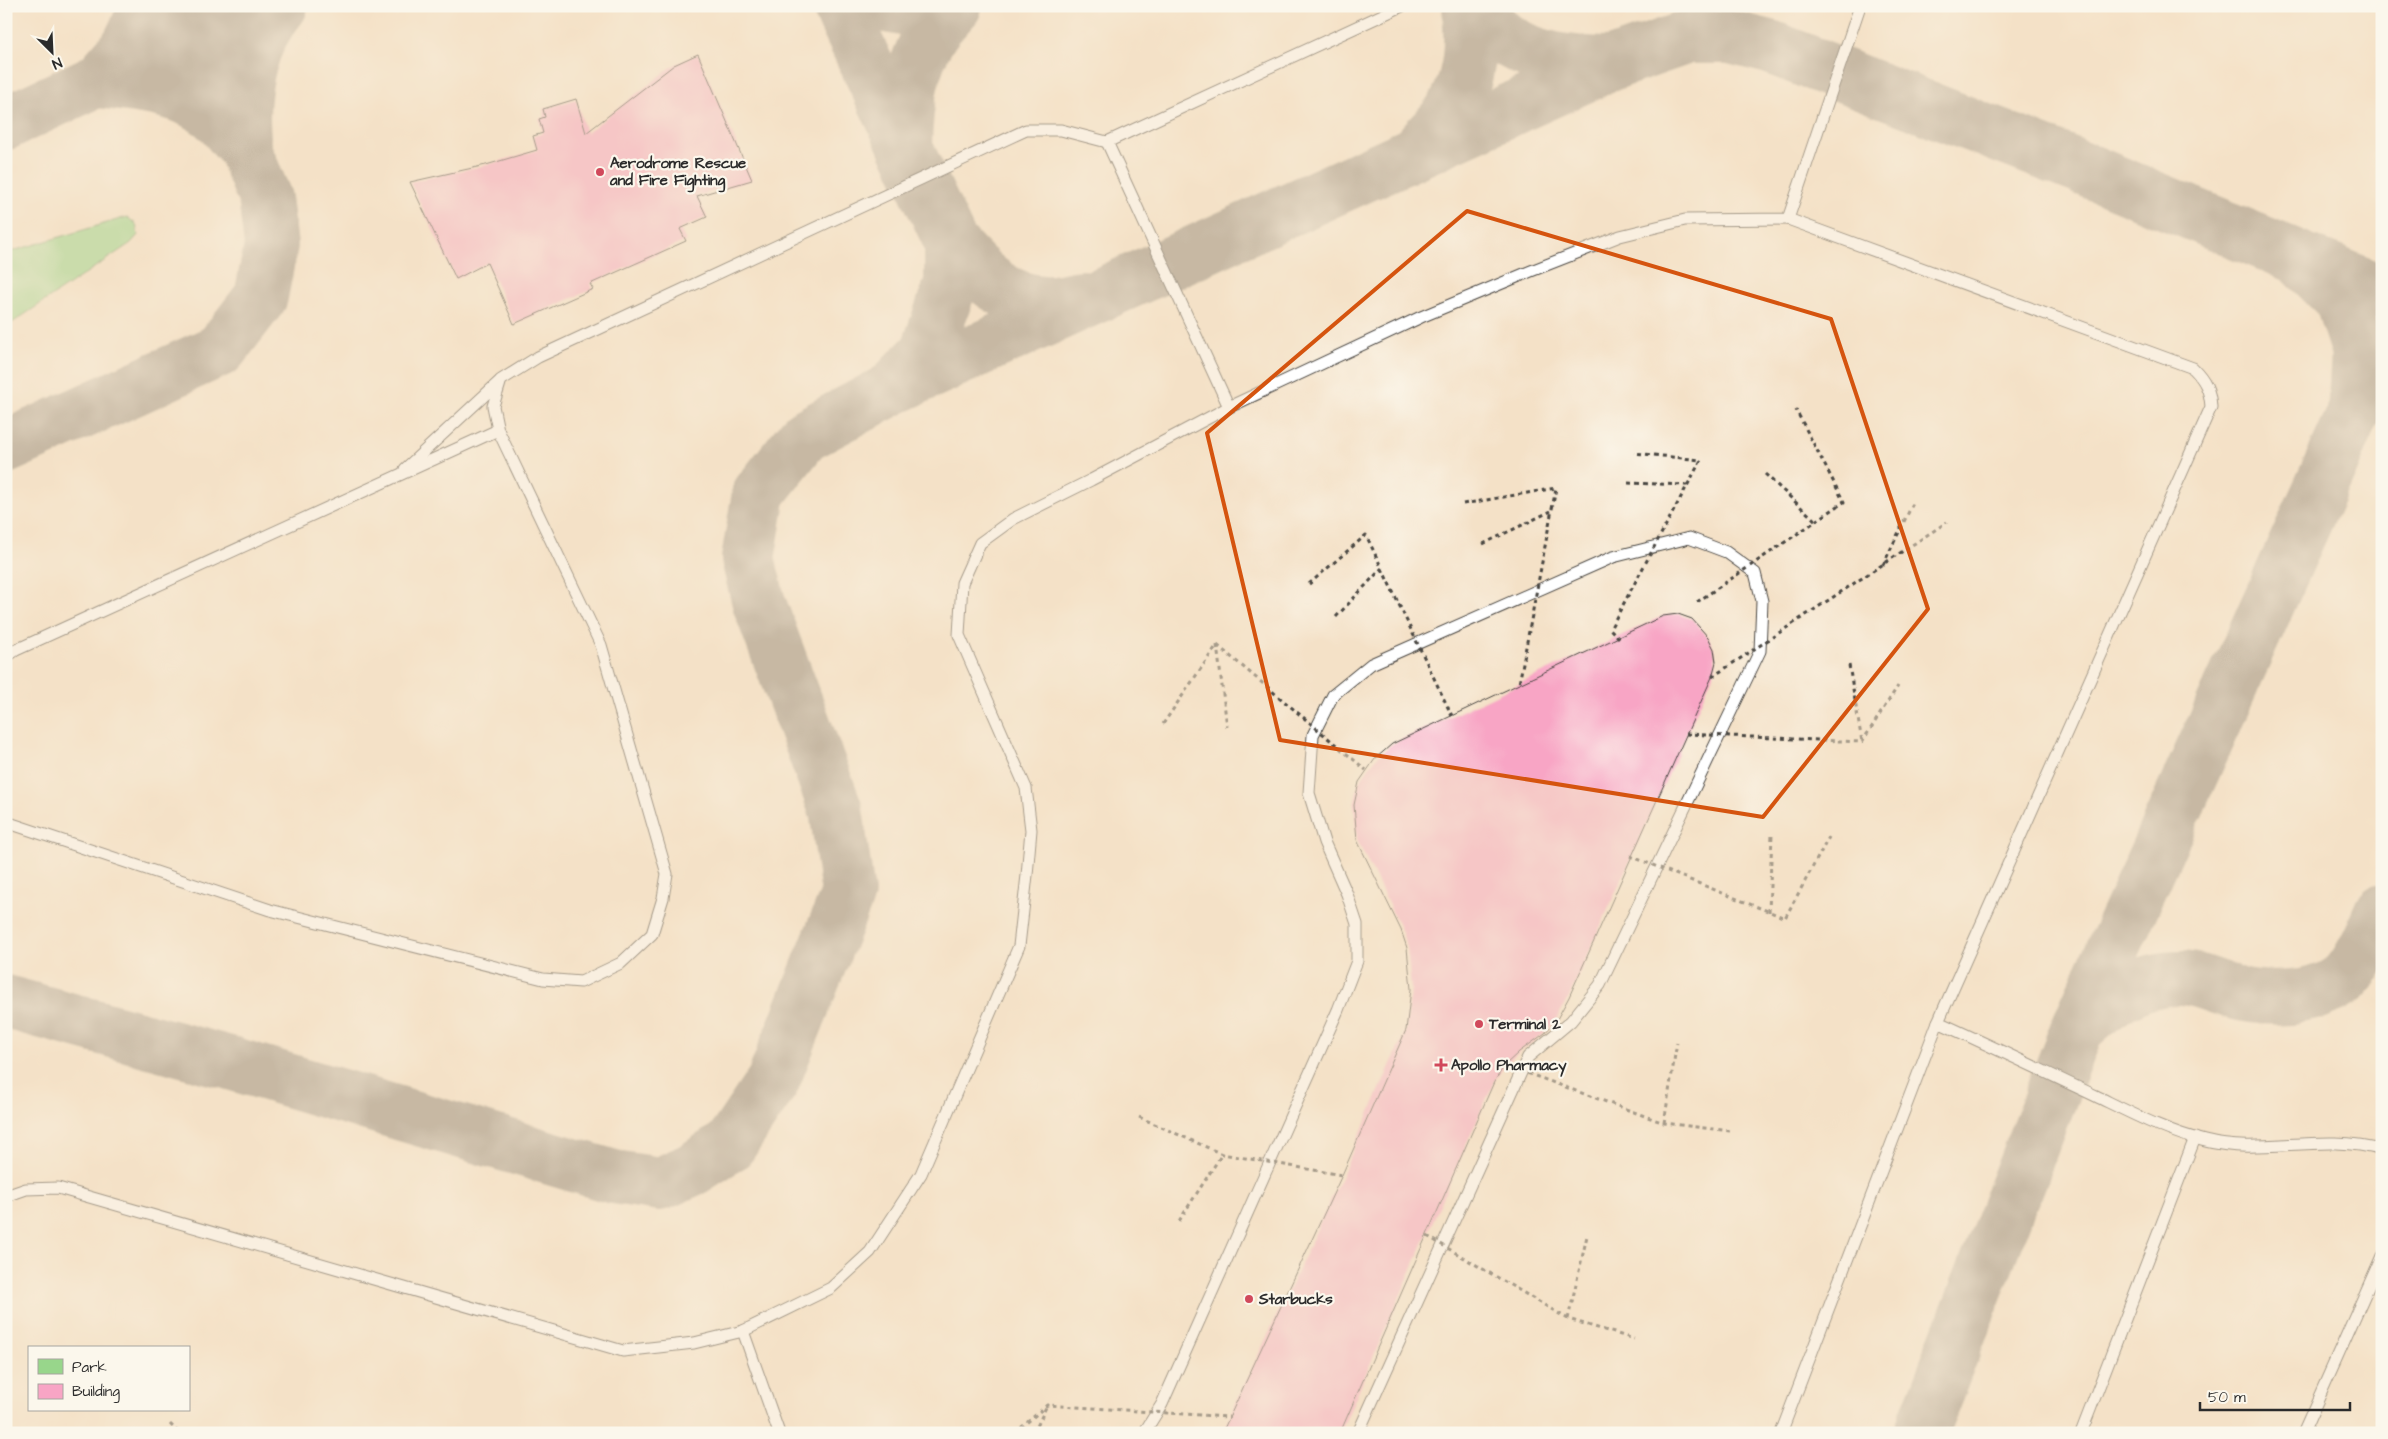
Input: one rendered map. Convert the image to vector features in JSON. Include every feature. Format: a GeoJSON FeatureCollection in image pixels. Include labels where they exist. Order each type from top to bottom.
{"type":"FeatureCollection","features":[{"type":"Feature","properties":{"kind":"lane"},"geometry":{"type":"LineString","coordinates":[[396,476],[501,380],[538,357],[1026,130],[1061,130],[1107,142],[1402,6]]}},
{"type":"Feature","properties":{"kind":"lane"},"geometry":{"type":"LineString","coordinates":[[1788,219],[1860,6]]}},
{"type":"Feature","properties":{"kind":"lane"},"geometry":{"type":"LineString","coordinates":[[1107,142],[1229,407]]}},
{"type":"Feature","properties":{"kind":"lane"},"geometry":{"type":"LineString","coordinates":[[6,1196],[26,1189],[58,1188],[624,1351],[694,1343],[743,1331],[831,1288],[870,1252],[921,1174],[1019,946],[1031,830],[1026,788],[960,635],[962,583],[980,543],[1013,519],[1229,407],[1421,318],[1620,236],[1685,220],[1788,219],[2193,368],[2204,380],[2210,394],[2211,407],[1938,1022],[1781,1433]]}},
{"type":"Feature","properties":{"kind":"lane"},"geometry":{"type":"LineString","coordinates":[[6,820],[12,824],[270,910],[543,979],[581,982],[621,963],[652,934],[663,898],[667,874],[600,645],[498,430],[493,406],[501,380]]}},
{"type":"Feature","properties":{"kind":"lane"},"geometry":{"type":"LineString","coordinates":[[6,658],[16,650],[498,430]]}},
{"type":"Feature","properties":{"kind":"lane"},"geometry":{"type":"LineString","coordinates":[[1144,1433],[1162,1404],[1338,1010],[1357,961],[1357,924],[1347,894],[1324,842],[1309,793],[1313,735],[1333,695],[1371,664],[1612,557],[1689,538],[1726,552],[1755,573],[1762,601],[1760,651],[1600,985],[1571,1021],[1528,1057],[1358,1433]]}},
{"type":"Feature","properties":{"kind":"lane"},"geometry":{"type":"LineString","coordinates":[[1938,1022],[2160,1126],[2206,1142],[2247,1146],[2308,1142],[2361,1144],[2382,1150]]}},
{"type":"Feature","properties":{"kind":"lane"},"geometry":{"type":"LineString","coordinates":[[2081,1433],[2195,1138]]}},
{"type":"Feature","properties":{"kind":"lane"},"geometry":{"type":"LineString","coordinates":[[2303,1433],[2382,1256]]}},
{"type":"Feature","properties":{"kind":"lane"},"geometry":{"type":"LineString","coordinates":[[743,1331],[779,1433]]}},
{"type":"Feature","properties":{"kind":"path"},"geometry":{"type":"LineString","coordinates":[[1697,602],[1844,502],[1796,410]]}},
{"type":"Feature","properties":{"kind":"path"},"geometry":{"type":"LineString","coordinates":[[1619,638],[1610,629],[1701,460],[1634,453]]}},
{"type":"Feature","properties":{"kind":"path"},"geometry":{"type":"LineString","coordinates":[[1765,474],[1816,521]]}},
{"type":"Feature","properties":{"kind":"path"},"geometry":{"type":"LineString","coordinates":[[1628,483],[1687,486]]}},
{"type":"Feature","properties":{"kind":"path"},"geometry":{"type":"LineString","coordinates":[[1463,504],[1556,488],[1520,684]]}},
{"type":"Feature","properties":{"kind":"path"},"geometry":{"type":"LineString","coordinates":[[1883,565],[1914,502]]}},
{"type":"Feature","properties":{"kind":"path"},"geometry":{"type":"LineString","coordinates":[[1483,544],[1551,511]]}},
{"type":"Feature","properties":{"kind":"path"},"geometry":{"type":"LineString","coordinates":[[1712,677],[1947,522]]}},
{"type":"Feature","properties":{"kind":"path"},"geometry":{"type":"LineString","coordinates":[[1309,584],[1366,535],[1452,716]]}},
{"type":"Feature","properties":{"kind":"path"},"geometry":{"type":"LineString","coordinates":[[1336,617],[1382,568]]}},
{"type":"Feature","properties":{"kind":"path"},"geometry":{"type":"LineString","coordinates":[[1163,724],[1217,644]]}},
{"type":"Feature","properties":{"kind":"path"},"geometry":{"type":"LineString","coordinates":[[1217,644],[1227,727]]}},
{"type":"Feature","properties":{"kind":"path"},"geometry":{"type":"LineString","coordinates":[[1217,644],[1366,770]]}},
{"type":"Feature","properties":{"kind":"path"},"geometry":{"type":"LineString","coordinates":[[1849,665],[1862,742]]}},
{"type":"Feature","properties":{"kind":"path"},"geometry":{"type":"LineString","coordinates":[[1862,742],[1898,686]]}},
{"type":"Feature","properties":{"kind":"path"},"geometry":{"type":"LineString","coordinates":[[1686,734],[1862,742]]}},
{"type":"Feature","properties":{"kind":"path"},"geometry":{"type":"LineString","coordinates":[[1769,912],[1772,834]]}},
{"type":"Feature","properties":{"kind":"path"},"geometry":{"type":"LineString","coordinates":[[1630,856],[1785,918],[1829,837]]}},
{"type":"Feature","properties":{"kind":"path"},"geometry":{"type":"LineString","coordinates":[[1664,1123],[1677,1042]]}},
{"type":"Feature","properties":{"kind":"path"},"geometry":{"type":"LineString","coordinates":[[1505,1065],[1664,1123],[1730,1131]]}},
{"type":"Feature","properties":{"kind":"path"},"geometry":{"type":"LineString","coordinates":[[1139,1117],[1222,1154],[1342,1175]]}},
{"type":"Feature","properties":{"kind":"path"},"geometry":{"type":"LineString","coordinates":[[1179,1221],[1222,1154]]}},
{"type":"Feature","properties":{"kind":"path"},"geometry":{"type":"LineString","coordinates":[[1427,1236],[1568,1319],[1634,1339]]}},
{"type":"Feature","properties":{"kind":"path"},"geometry":{"type":"LineString","coordinates":[[1568,1319],[1587,1236]]}},
{"type":"Feature","properties":{"kind":"path"},"geometry":{"type":"LineString","coordinates":[[1015,1433],[1047,1405],[1229,1417]]}},
{"type":"Feature","properties":{"kind":"path"},"geometry":{"type":"LineString","coordinates":[[1034,1433],[1047,1405]]}},
{"type":"Feature","properties":{"kind":"path"},"geometry":{"type":"LineString","coordinates":[[170,1424],[179,1433]]}},
{"type":"Feature","properties":{"kind":"highlighted area"},"geometry":{"type":"Polygon","coordinates":[[[1467,211],[1831,319],[1928,609],[1763,817],[1280,740],[1207,433],[1467,211]]]}},
{"type":"Feature","properties":{"kind":"green space"},"geometry":{"type":"Polygon","coordinates":[[[127,217],[136,224],[138,235],[131,243],[6,327],[6,253],[127,217]]]}},
{"type":"Feature","properties":{"kind":"building","name":"Aerodrome Rescue and Fire Fighting"},"geometry":{"type":"Polygon","coordinates":[[[698,54],[752,180],[697,196],[707,217],[680,229],[686,241],[590,284],[593,289],[514,324],[487,263],[456,279],[410,182],[486,165],[537,150],[533,136],[543,133],[539,119],[545,117],[543,109],[576,99],[586,133],[674,65],[698,54]]]}},
{"type":"Feature","properties":{"kind":"building","name":"Terminal 2"},"geometry":{"type":"Polygon","coordinates":[[[1678,614],[1692,619],[1708,637],[1714,649],[1716,662],[1712,677],[1569,997],[1557,1019],[1545,1033],[1505,1065],[1494,1082],[1340,1433],[1222,1433],[1342,1175],[1406,1030],[1411,989],[1407,948],[1401,930],[1357,840],[1354,805],[1359,782],[1375,759],[1392,744],[1663,616],[1678,614]]]}},
{"type":"Feature","properties":{"kind":"taxiway"},"geometry":{"type":"LineString","coordinates":[[100,78],[128,46],[147,6]]}},
{"type":"Feature","properties":{"kind":"taxiway"},"geometry":{"type":"LineString","coordinates":[[6,447],[220,350],[261,297],[271,245],[265,198],[183,6]]}},
{"type":"Feature","properties":{"kind":"taxiway"},"geometry":{"type":"LineString","coordinates":[[6,123],[255,6]]}},
{"type":"Feature","properties":{"kind":"taxiway"},"geometry":{"type":"LineString","coordinates":[[244,138],[244,103],[249,68],[261,35],[281,6]]}},
{"type":"Feature","properties":{"kind":"taxiway"},"geometry":{"type":"LineString","coordinates":[[839,6],[951,243],[951,283],[927,352],[893,387]]}},
{"type":"Feature","properties":{"kind":"taxiway"},"geometry":{"type":"LineString","coordinates":[[885,6],[925,13],[955,6]]}},
{"type":"Feature","properties":{"kind":"taxiway"},"geometry":{"type":"LineString","coordinates":[[1417,150],[1446,118],[1461,93],[1470,50],[1469,6]]}},
{"type":"Feature","properties":{"kind":"taxiway"},"geometry":{"type":"LineString","coordinates":[[1477,6],[1491,26],[1501,36],[1526,50],[1553,59],[1611,64]]}},
{"type":"Feature","properties":{"kind":"taxiway"},"geometry":{"type":"LineString","coordinates":[[905,146],[908,102],[914,73],[932,33],[954,7]]}},
{"type":"Feature","properties":{"kind":"taxiway"},"geometry":{"type":"LineString","coordinates":[[6,1002],[230,1063],[614,1177],[660,1184],[693,1169],[730,1145],[773,1081],[848,893],[836,810],[759,603],[748,559],[759,493],[804,436],[892,389],[1611,64],[1688,37],[1730,37],[1770,47],[2077,166],[2382,292]]}},
{"type":"Feature","properties":{"kind":"taxiway"},"geometry":{"type":"LineString","coordinates":[[97,81],[142,87],[186,98],[212,113],[223,123],[238,142]]}},
{"type":"Feature","properties":{"kind":"taxiway"},"geometry":{"type":"LineString","coordinates":[[951,243],[983,276],[1007,293],[1036,302],[1052,302],[1083,297]]}},
{"type":"Feature","properties":{"kind":"taxiway"},"geometry":{"type":"LineString","coordinates":[[1921,1433],[2077,1029],[2354,413],[2358,353],[2341,300],[2301,260]]}},
{"type":"Feature","properties":{"kind":"taxiway"},"geometry":{"type":"LineString","coordinates":[[2078,1028],[2101,1008],[2125,992],[2137,986],[2165,979],[2181,978],[2193,980],[2245,995],[2275,998],[2306,995],[2334,986],[2351,972],[2366,946],[2382,911]]}},
{"type":"Feature","properties":{"kind":"place","name":"Aerodrome Rescue and Fire Fighting"},"geometry":{"type":"Point","coordinates":[600,172]}},
{"type":"Feature","properties":{"kind":"place","name":"Terminal 2"},"geometry":{"type":"Point","coordinates":[1479,1024]}},
{"type":"Feature","properties":{"kind":"place","name":"Apollo Pharmacy"},"geometry":{"type":"Point","coordinates":[1441,1065]}},
{"type":"Feature","properties":{"kind":"place","name":"Starbucks"},"geometry":{"type":"Point","coordinates":[1249,1299]}}]}
